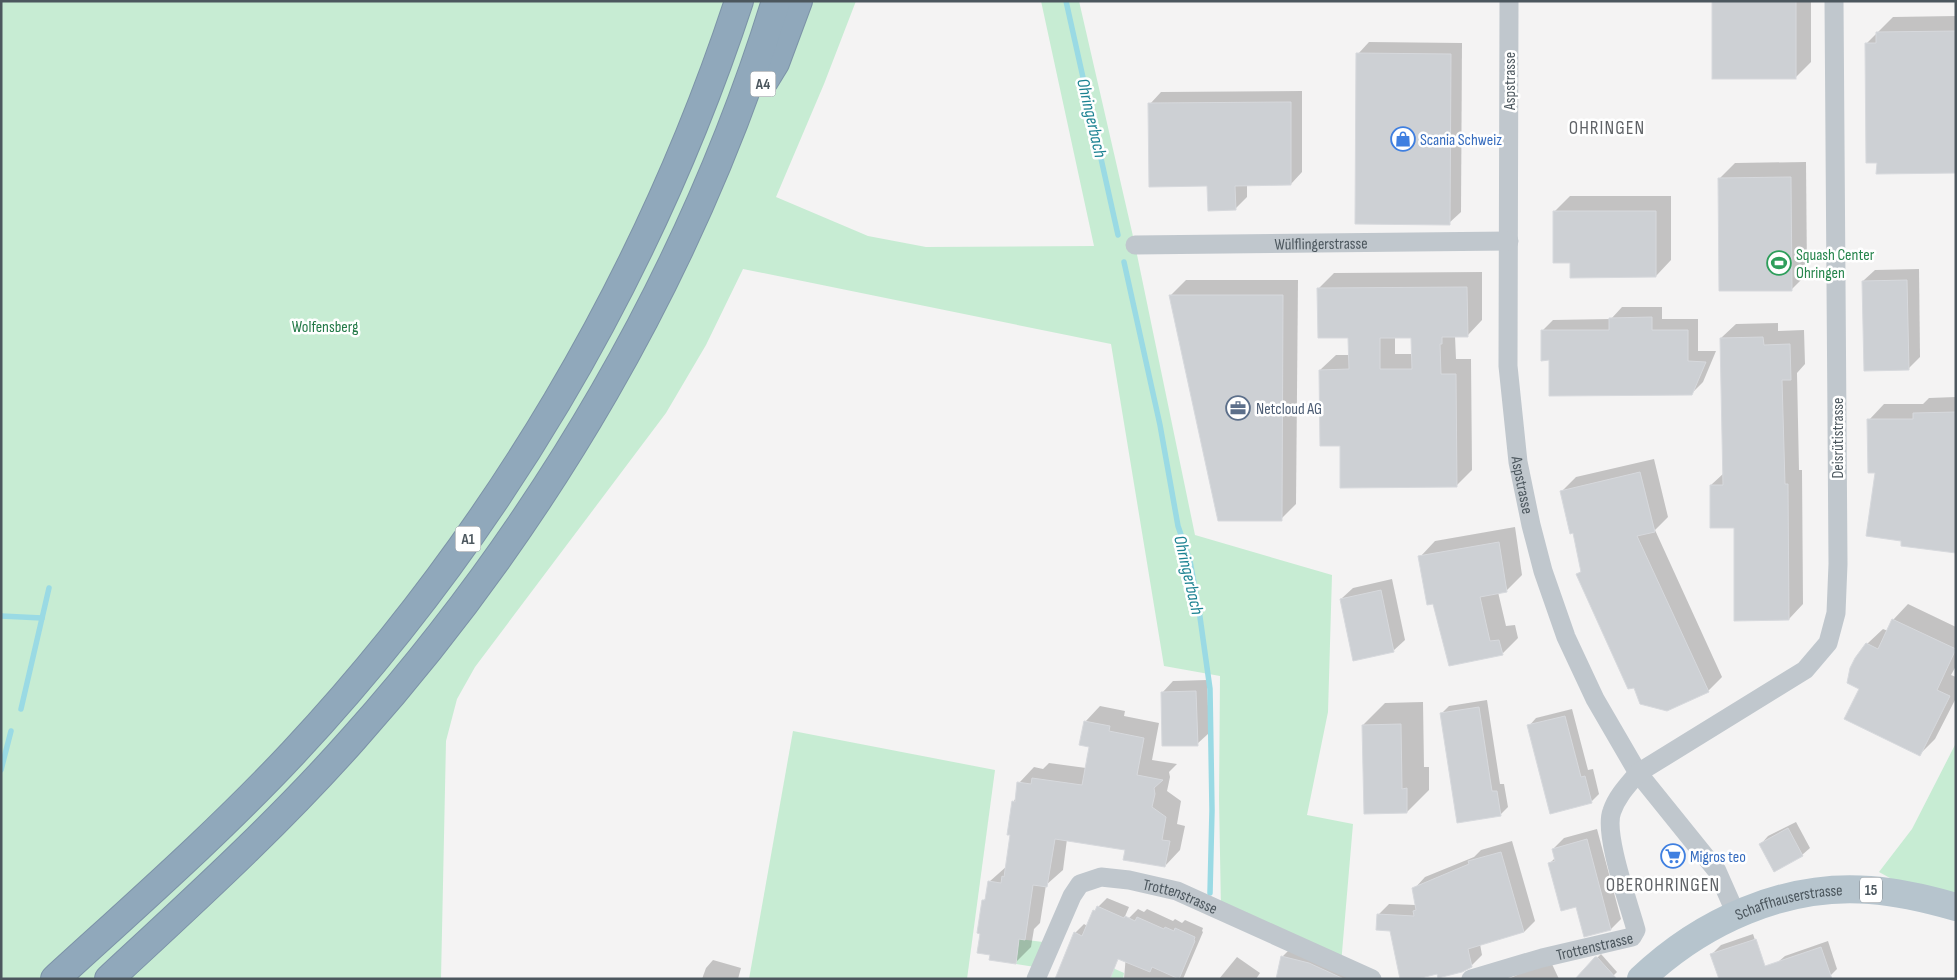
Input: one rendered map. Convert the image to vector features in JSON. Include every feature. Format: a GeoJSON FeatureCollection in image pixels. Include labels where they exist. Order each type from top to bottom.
{"type":"FeatureCollection","features":[{"type":"Feature","properties":{"kind":"highway","name":"A1"},"geometry":{"type":"LineString","coordinates":[[55,979],[220,828],[298,747],[394,637],[486,513],[534,440],[570,380],[639,251],[694,125],[739,1]]}},
{"type":"Feature","properties":{"kind":"highway","name":"A1"},"geometry":{"type":"LineString","coordinates":[[109,979],[244,853],[312,784],[388,700],[464,603],[545,488],[605,390],[655,297],[717,162],[755,64],[776,1]]}},
{"type":"Feature","properties":{"kind":"highway","name":"A4"},"geometry":{"type":"LineString","coordinates":[[717,162],[775,63],[798,1]]}},
{"type":"Feature","properties":{"kind":"main road","name":"Schaffhauserstrasse"},"geometry":{"type":"LineString","coordinates":[[1654,974],[1693,937],[1736,914],[1811,892],[1869,890],[1893,892],[1956,907]]}},
{"type":"Feature","properties":{"kind":"street","name":"Aspstrasse"},"geometry":{"type":"LineString","coordinates":[[1509,1],[1508,366],[1518,462],[1531,525],[1543,572],[1566,637],[1595,698],[1638,773],[1717,871],[1736,914]]}},
{"type":"Feature","properties":{"kind":"street","name":"Deisrütistrasse"},"geometry":{"type":"LineString","coordinates":[[1638,773],[1805,670],[1828,643],[1836,613],[1838,564],[1834,1]]}},
{"type":"Feature","properties":{"kind":"street","name":"Wülflingerstrasse"},"geometry":{"type":"LineString","coordinates":[[1135,245],[1508,241]]}},
{"type":"Feature","properties":{"kind":"street","name":"Trottenstrasse"},"geometry":{"type":"LineString","coordinates":[[1471,979],[1542,958],[1632,937],[1636,930],[1611,839],[1609,823],[1612,811],[1621,794],[1638,773]]}},
{"type":"Feature","properties":{"kind":"street","name":"Trottenstrasse"},"geometry":{"type":"LineString","coordinates":[[1036,979],[1072,896],[1080,884],[1100,877],[1129,880],[1177,890],[1372,979]]}},
{"type":"Feature","properties":{"kind":"green space","name":"Wolfensberg"},"geometry":{"type":"Polygon","coordinates":[[[1,1],[856,1],[824,84],[776,197],[868,236],[926,247],[1094,246],[1041,1],[1079,1],[1135,245],[1195,535],[1332,575],[1328,712],[1307,815],[1353,824],[1341,964],[1221,909],[1219,799],[1220,676],[1164,666],[1111,344],[743,269],[706,345],[666,413],[475,667],[457,699],[446,741],[441,979],[1,979],[1,1]]]}},
{"type":"Feature","properties":{"kind":"green space"},"geometry":{"type":"Polygon","coordinates":[[[793,731],[995,770],[967,979],[749,979],[793,731]]]}},
{"type":"Feature","properties":{"kind":"green space"},"geometry":{"type":"Polygon","coordinates":[[[1956,743],[1956,907],[1930,900],[1879,872],[1912,829],[1956,743]]]}},
{"type":"Feature","properties":{"kind":"green space"},"geometry":{"type":"Polygon","coordinates":[[[1019,939],[1043,942],[1035,967],[1016,964],[1019,939]]]}},
{"type":"Feature","properties":{"kind":"green space"},"geometry":{"type":"Polygon","coordinates":[[[1106,965],[1124,973],[1123,979],[1100,979],[1106,965]]]}},
{"type":"Feature","properties":{"kind":"building"},"geometry":{"type":"Polygon","coordinates":[[[1712,1],[1796,1],[1796,79],[1712,79],[1712,1]]]}},
{"type":"Feature","properties":{"kind":"building"},"geometry":{"type":"Polygon","coordinates":[[[1956,31],[1956,173],[1876,174],[1877,163],[1866,163],[1865,43],[1876,43],[1876,32],[1956,31]]]}},
{"type":"Feature","properties":{"kind":"building","name":"Scania Schweiz"},"geometry":{"type":"Polygon","coordinates":[[[1356,53],[1451,54],[1450,225],[1355,224],[1356,53]]]}},
{"type":"Feature","properties":{"kind":"building"},"geometry":{"type":"Polygon","coordinates":[[[1291,102],[1291,185],[1235,186],[1236,210],[1208,211],[1207,186],[1149,187],[1148,103],[1291,102]]]}},
{"type":"Feature","properties":{"kind":"building"},"geometry":{"type":"Polygon","coordinates":[[[1791,177],[1792,291],[1719,291],[1718,178],[1791,177]]]}},
{"type":"Feature","properties":{"kind":"building"},"geometry":{"type":"Polygon","coordinates":[[[1553,211],[1656,211],[1656,277],[1570,278],[1570,263],[1553,263],[1553,211]]]}},
{"type":"Feature","properties":{"kind":"building"},"geometry":{"type":"Polygon","coordinates":[[[1907,280],[1909,370],[1864,371],[1862,281],[1907,280]]]}},
{"type":"Feature","properties":{"kind":"building"},"geometry":{"type":"Polygon","coordinates":[[[1467,287],[1468,337],[1442,337],[1442,344],[1440,344],[1441,374],[1456,374],[1457,487],[1340,488],[1340,446],[1320,446],[1319,370],[1349,369],[1348,338],[1318,338],[1317,288],[1467,287]],[[1380,338],[1380,369],[1412,369],[1411,338],[1380,338]]]}},
{"type":"Feature","properties":{"kind":"building","name":"Netcloud AG"},"geometry":{"type":"Polygon","coordinates":[[[1169,295],[1283,295],[1282,521],[1218,521],[1169,295]]]}},
{"type":"Feature","properties":{"kind":"building"},"geometry":{"type":"Polygon","coordinates":[[[1652,317],[1652,330],[1688,330],[1688,361],[1706,362],[1692,395],[1549,396],[1549,360],[1541,361],[1541,330],[1609,330],[1609,318],[1652,317]]]}},
{"type":"Feature","properties":{"kind":"building"},"geometry":{"type":"Polygon","coordinates":[[[1763,337],[1764,345],[1790,344],[1791,380],[1782,380],[1785,484],[1788,484],[1789,620],[1734,621],[1734,528],[1710,528],[1710,485],[1723,485],[1720,338],[1763,337]]]}},
{"type":"Feature","properties":{"kind":"building"},"geometry":{"type":"Polygon","coordinates":[[[1956,412],[1956,553],[1901,546],[1901,541],[1866,536],[1875,473],[1868,473],[1867,419],[1913,419],[1913,413],[1956,412]]]}},
{"type":"Feature","properties":{"kind":"building"},"geometry":{"type":"Polygon","coordinates":[[[1640,472],[1655,532],[1637,536],[1709,692],[1667,711],[1640,704],[1634,688],[1628,689],[1576,574],[1581,572],[1573,533],[1570,534],[1560,491],[1640,472]]]}},
{"type":"Feature","properties":{"kind":"building"},"geometry":{"type":"Polygon","coordinates":[[[1499,542],[1507,592],[1480,597],[1490,641],[1499,640],[1503,655],[1449,666],[1433,604],[1427,605],[1418,556],[1499,542]]]}},
{"type":"Feature","properties":{"kind":"building"},"geometry":{"type":"Polygon","coordinates":[[[1381,590],[1394,652],[1353,661],[1340,599],[1381,590]]]}},
{"type":"Feature","properties":{"kind":"building"},"geometry":{"type":"Polygon","coordinates":[[[1892,619],[1956,649],[1937,690],[1950,696],[1920,756],[1844,719],[1859,689],[1847,683],[1850,668],[1866,643],[1878,649],[1892,619]]]}},
{"type":"Feature","properties":{"kind":"building"},"geometry":{"type":"Polygon","coordinates":[[[1196,691],[1198,746],[1162,746],[1161,692],[1196,691]]]}},
{"type":"Feature","properties":{"kind":"building"},"geometry":{"type":"Polygon","coordinates":[[[1479,707],[1492,791],[1497,791],[1501,816],[1457,823],[1440,713],[1479,707]]]}},
{"type":"Feature","properties":{"kind":"building"},"geometry":{"type":"Polygon","coordinates":[[[1565,716],[1581,777],[1585,776],[1592,803],[1550,814],[1527,725],[1565,716]]]}},
{"type":"Feature","properties":{"kind":"building"},"geometry":{"type":"Polygon","coordinates":[[[1084,721],[1110,726],[1109,731],[1144,738],[1137,775],[1163,780],[1154,788],[1155,794],[1152,807],[1166,817],[1162,840],[1170,841],[1165,867],[1123,860],[1125,850],[1055,839],[1047,887],[1033,885],[1025,940],[1019,939],[1016,964],[989,960],[990,955],[977,953],[980,934],[977,933],[982,900],[985,900],[988,881],[1001,883],[1002,876],[1004,877],[1010,835],[1007,835],[1012,801],[1015,802],[1017,782],[1031,784],[1032,778],[1082,785],[1089,747],[1079,745],[1084,721]]]}},
{"type":"Feature","properties":{"kind":"building"},"geometry":{"type":"Polygon","coordinates":[[[1401,724],[1402,789],[1407,788],[1407,813],[1364,814],[1362,725],[1401,724]]]}},
{"type":"Feature","properties":{"kind":"building"},"geometry":{"type":"Polygon","coordinates":[[[1788,828],[1803,856],[1774,872],[1759,844],[1788,828]]]}},
{"type":"Feature","properties":{"kind":"building"},"geometry":{"type":"Polygon","coordinates":[[[1587,839],[1611,930],[1584,937],[1576,907],[1561,911],[1548,863],[1555,861],[1552,849],[1587,839]]]}},
{"type":"Feature","properties":{"kind":"building"},"geometry":{"type":"Polygon","coordinates":[[[1501,852],[1524,932],[1468,949],[1472,967],[1462,972],[1438,978],[1437,974],[1417,979],[1400,979],[1390,931],[1376,930],[1377,914],[1414,916],[1413,911],[1416,910],[1412,888],[1469,864],[1468,861],[1501,852]]]}},
{"type":"Feature","properties":{"kind":"building"},"geometry":{"type":"Polygon","coordinates":[[[1097,906],[1124,918],[1125,916],[1135,921],[1137,917],[1164,929],[1165,927],[1174,931],[1175,928],[1195,937],[1179,979],[1152,967],[1150,972],[1118,959],[1110,979],[1055,979],[1074,932],[1082,936],[1093,910],[1095,911],[1097,906]]]}},
{"type":"Feature","properties":{"kind":"building"},"geometry":{"type":"Polygon","coordinates":[[[1756,939],[1765,966],[1821,947],[1832,979],[1719,979],[1710,954],[1756,939]]]}},
{"type":"Feature","properties":{"kind":"building"},"geometry":{"type":"Polygon","coordinates":[[[1281,956],[1309,963],[1344,979],[1276,979],[1281,956]]]}},
{"type":"Feature","properties":{"kind":"building"},"geometry":{"type":"Polygon","coordinates":[[[1597,957],[1617,979],[1575,979],[1597,957]]]}},
{"type":"Feature","properties":{"kind":"waterway","name":"Ohringerbach"},"geometry":{"type":"LineString","coordinates":[[1066,1],[1118,235]]}},
{"type":"Feature","properties":{"kind":"waterway","name":"Ohringerbach"},"geometry":{"type":"LineString","coordinates":[[1124,262],[1160,425],[1178,526],[1190,561],[1210,689],[1212,810],[1210,893]]}},
{"type":"Feature","properties":{"kind":"waterway"},"geometry":{"type":"LineString","coordinates":[[21,709],[49,588]]}},
{"type":"Feature","properties":{"kind":"waterway"},"geometry":{"type":"LineString","coordinates":[[1,616],[42,618]]}},
{"type":"Feature","properties":{"kind":"waterway"},"geometry":{"type":"LineString","coordinates":[[1,770],[11,731]]}},
{"type":"Feature","properties":{"kind":"place","name":"Scania Schweiz"},"geometry":{"type":"Point","coordinates":[1403,139]}},
{"type":"Feature","properties":{"kind":"place","name":"Squash Center Ohringen"},"geometry":{"type":"Point","coordinates":[1779,263]}},
{"type":"Feature","properties":{"kind":"place","name":"Netcloud AG"},"geometry":{"type":"Point","coordinates":[1238,408]}},
{"type":"Feature","properties":{"kind":"place","name":"Migros teo"},"geometry":{"type":"Point","coordinates":[1673,856]}},
{"type":"Feature","properties":{"kind":"district","name":"OHRINGEN"},"geometry":{"type":"Point","coordinates":[1607,127]}},
{"type":"Feature","properties":{"kind":"district","name":"OBEROHRINGEN"},"geometry":{"type":"Point","coordinates":[1663,884]}}]}
